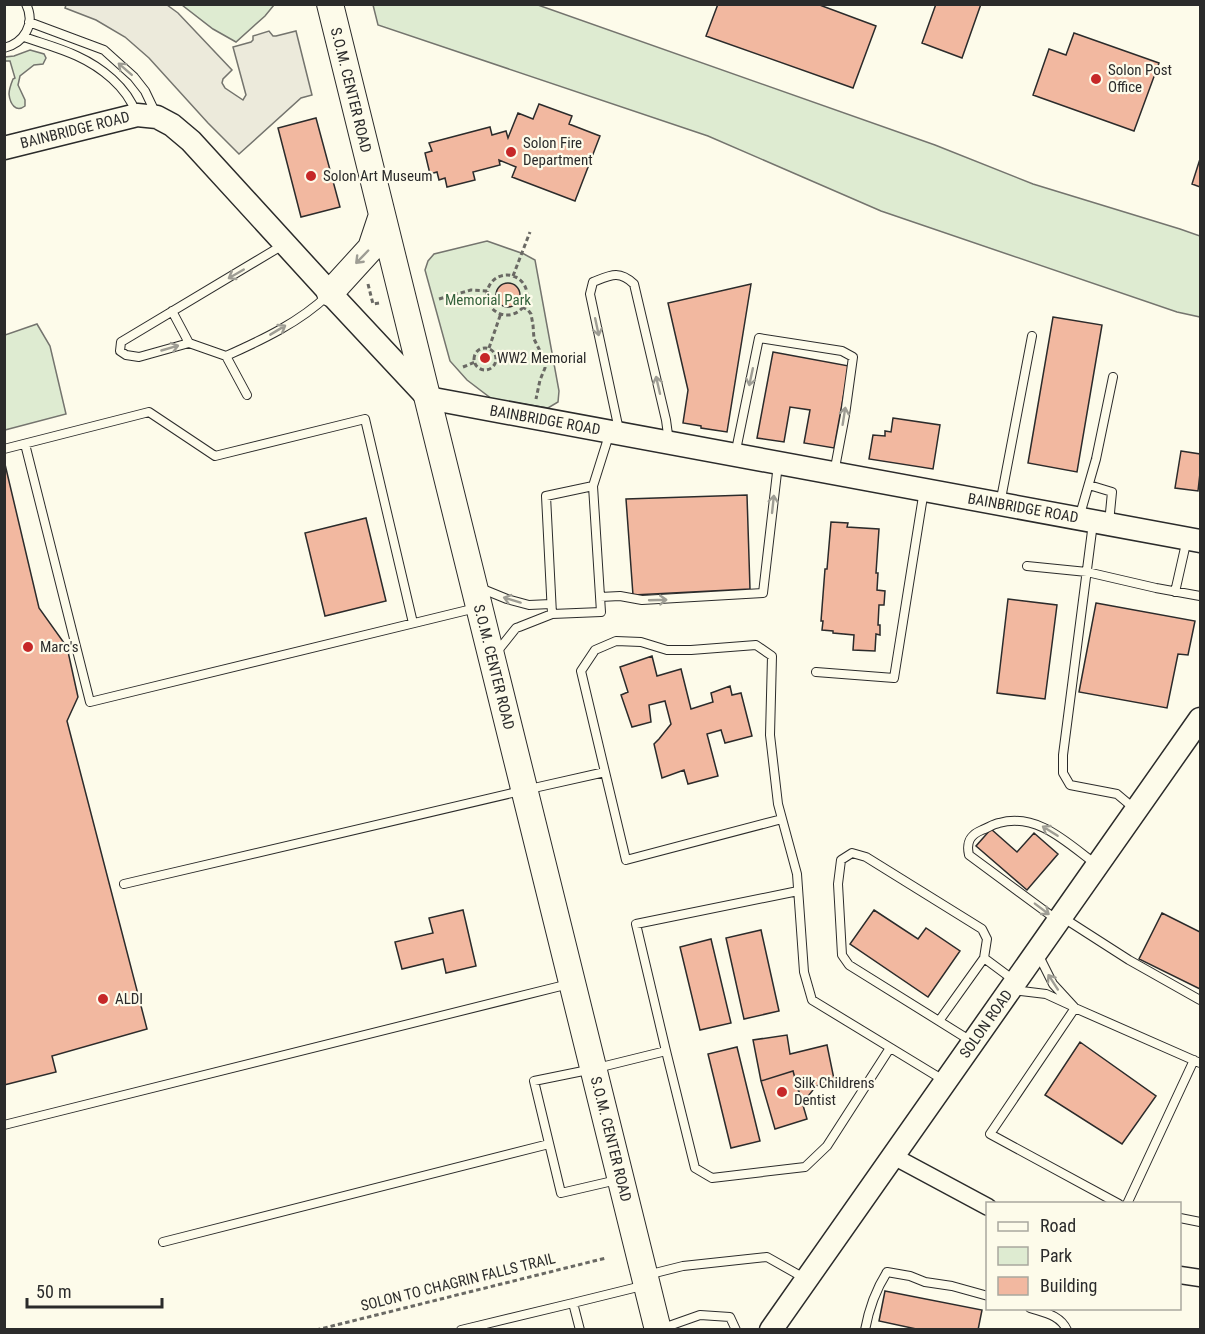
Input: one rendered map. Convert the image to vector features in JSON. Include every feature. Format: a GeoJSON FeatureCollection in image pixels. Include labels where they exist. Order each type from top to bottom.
{"type":"FeatureCollection","features":[{"type":"Feature","properties":{"kind":"main road","name":"S.O.M. CENTER ROAD"},"geometry":{"type":"LineString","coordinates":[[330,4],[645,1280],[661,1325]]}},
{"type":"Feature","properties":{"kind":"main road"},"geometry":{"type":"LineString","coordinates":[[330,293],[371,248],[382,215]]}},
{"type":"Feature","properties":{"kind":"street","name":"BAINBRIDGE ROAD"},"geometry":{"type":"LineString","coordinates":[[4,148],[147,116]]}},
{"type":"Feature","properties":{"kind":"street"},"geometry":{"type":"LineString","coordinates":[[147,116],[172,125],[191,141],[428,398]]}},
{"type":"Feature","properties":{"kind":"street","name":"BAINBRIDGE ROAD"},"geometry":{"type":"LineString","coordinates":[[428,398],[1194,540]]}},
{"type":"Feature","properties":{"kind":"street","name":"SOLON ROAD"},"geometry":{"type":"LineString","coordinates":[[771,1327],[1200,719]]}},
{"type":"Feature","properties":{"kind":"street"},"geometry":{"type":"LineString","coordinates":[[893,1156],[986,1206]]}},
{"type":"Feature","properties":{"kind":"street"},"geometry":{"type":"LineString","coordinates":[[1181,1275],[1200,1278]]}},
{"type":"Feature","properties":{"kind":"lane"},"geometry":{"type":"LineString","coordinates":[[4,48],[16,44],[24,37],[28,29],[29,10],[26,4]]}},
{"type":"Feature","properties":{"kind":"lane"},"geometry":{"type":"LineString","coordinates":[[29,22],[104,50],[134,77],[145,92],[147,116]]}},
{"type":"Feature","properties":{"kind":"lane"},"geometry":{"type":"LineString","coordinates":[[24,37],[76,55],[94,66],[113,80],[147,116]]}},
{"type":"Feature","properties":{"kind":"lane"},"geometry":{"type":"LineString","coordinates":[[247,395],[226,356],[189,343],[139,357],[126,355],[120,351],[121,342],[286,243]]}},
{"type":"Feature","properties":{"kind":"lane"},"geometry":{"type":"LineString","coordinates":[[492,658],[516,628],[552,614],[601,612],[593,486],[615,433],[590,294],[594,282],[612,275],[626,277],[634,284],[666,420],[669,443]]}},
{"type":"Feature","properties":{"kind":"lane"},"geometry":{"type":"LineString","coordinates":[[226,356],[259,341],[314,308],[330,293]]}},
{"type":"Feature","properties":{"kind":"lane"},"geometry":{"type":"LineString","coordinates":[[172,311],[189,343]]}},
{"type":"Feature","properties":{"kind":"lane"},"geometry":{"type":"LineString","coordinates":[[1000,504],[1032,336]]}},
{"type":"Feature","properties":{"kind":"lane"},"geometry":{"type":"LineString","coordinates":[[735,455],[759,338],[842,351],[853,357],[834,473]]}},
{"type":"Feature","properties":{"kind":"lane"},"geometry":{"type":"LineString","coordinates":[[1113,377],[1089,484],[1094,521],[1063,755],[1063,773],[1070,785],[1117,794],[1136,810]]}},
{"type":"Feature","properties":{"kind":"lane"},"geometry":{"type":"LineString","coordinates":[[4,449],[149,412],[215,456],[365,419],[413,623]]}},
{"type":"Feature","properties":{"kind":"lane"},"geometry":{"type":"LineString","coordinates":[[26,444],[90,702],[413,623],[477,596],[507,599],[529,605],[551,604]]}},
{"type":"Feature","properties":{"kind":"lane"},"geometry":{"type":"LineString","coordinates":[[600,597],[620,596],[642,600],[763,594],[778,463]]}},
{"type":"Feature","properties":{"kind":"lane"},"geometry":{"type":"LineString","coordinates":[[1089,484],[1112,492],[1094,521]]}},
{"type":"Feature","properties":{"kind":"lane"},"geometry":{"type":"LineString","coordinates":[[552,614],[546,496],[593,486]]}},
{"type":"Feature","properties":{"kind":"lane"},"geometry":{"type":"LineString","coordinates":[[816,672],[894,678],[924,490]]}},
{"type":"Feature","properties":{"kind":"lane"},"geometry":{"type":"LineString","coordinates":[[1175,592],[1194,540]]}},
{"type":"Feature","properties":{"kind":"lane"},"geometry":{"type":"LineString","coordinates":[[1027,566],[1087,572],[1200,596]]}},
{"type":"Feature","properties":{"kind":"lane"},"geometry":{"type":"LineString","coordinates":[[782,819],[626,860],[581,671],[595,650],[616,641],[641,642],[667,650],[756,645],[772,656],[770,735],[778,804],[782,819],[796,874],[804,972],[812,1000],[946,1081]]}},
{"type":"Feature","properties":{"kind":"lane"},"geometry":{"type":"LineString","coordinates":[[124,884],[605,772]]}},
{"type":"Feature","properties":{"kind":"lane"},"geometry":{"type":"LineString","coordinates":[[1098,865],[1047,828],[1026,821],[1000,822],[975,833],[969,840],[967,848],[969,855],[1060,919],[1200,1000]]}},
{"type":"Feature","properties":{"kind":"lane"},"geometry":{"type":"LineString","coordinates":[[939,1021],[984,958],[987,939],[982,929],[866,857],[852,854],[841,860],[838,884],[842,955],[849,965],[939,1021],[973,1042]]}},
{"type":"Feature","properties":{"kind":"lane"},"geometry":{"type":"LineString","coordinates":[[798,891],[636,924],[695,1168],[712,1178],[806,1167],[827,1146],[890,1048]]}},
{"type":"Feature","properties":{"kind":"lane"},"geometry":{"type":"LineString","coordinates":[[1037,952],[1053,984],[1075,1008]]}},
{"type":"Feature","properties":{"kind":"lane"},"geometry":{"type":"LineString","coordinates":[[984,958],[1013,986],[1046,994],[1197,1062],[1127,1202]]}},
{"type":"Feature","properties":{"kind":"lane"},"geometry":{"type":"LineString","coordinates":[[4,1125],[572,984]]}},
{"type":"Feature","properties":{"kind":"lane"},"geometry":{"type":"LineString","coordinates":[[1075,1008],[990,1134],[1117,1202]]}},
{"type":"Feature","properties":{"kind":"lane"},"geometry":{"type":"LineString","coordinates":[[621,1179],[561,1193],[534,1081],[666,1051]]}},
{"type":"Feature","properties":{"kind":"lane"},"geometry":{"type":"LineString","coordinates":[[163,1242],[549,1144]]}},
{"type":"Feature","properties":{"kind":"lane"},"geometry":{"type":"LineString","coordinates":[[1181,1218],[1200,1222]]}},
{"type":"Feature","properties":{"kind":"lane"},"geometry":{"type":"LineString","coordinates":[[461,1329],[573,1303],[683,1266],[767,1257],[807,1279]]}},
{"type":"Feature","properties":{"kind":"lane"},"geometry":{"type":"LineString","coordinates":[[865,1329],[876,1290],[887,1272],[910,1275],[925,1282],[952,1286],[986,1296]]}},
{"type":"Feature","properties":{"kind":"lane"},"geometry":{"type":"LineString","coordinates":[[573,1303],[580,1329]]}},
{"type":"Feature","properties":{"kind":"lane"},"geometry":{"type":"LineString","coordinates":[[1037,1310],[1063,1321],[1067,1329]]}},
{"type":"Feature","properties":{"kind":"lane"},"geometry":{"type":"LineString","coordinates":[[661,1325],[700,1315],[730,1317],[736,1329]]}},
{"type":"Feature","properties":{"kind":"path"},"geometry":{"type":"LineString","coordinates":[[513,276],[530,232]]}},
{"type":"Feature","properties":{"kind":"path"},"geometry":{"type":"LineString","coordinates":[[504,275],[513,276],[522,281],[527,293],[522,307],[507,315],[501,314],[491,306],[488,291],[493,281],[504,275]]}},
{"type":"Feature","properties":{"kind":"path"},"geometry":{"type":"LineString","coordinates":[[367,279],[373,304],[379,303]]}},
{"type":"Feature","properties":{"kind":"path"},"geometry":{"type":"LineString","coordinates":[[439,299],[471,290],[488,291]]}},
{"type":"Feature","properties":{"kind":"path"},"geometry":{"type":"LineString","coordinates":[[522,307],[531,314],[534,339],[545,361],[536,401]]}},
{"type":"Feature","properties":{"kind":"path"},"geometry":{"type":"LineString","coordinates":[[489,348],[501,314]]}},
{"type":"Feature","properties":{"kind":"path"},"geometry":{"type":"LineString","coordinates":[[482,348],[489,348],[496,355],[496,362],[489,370],[478,367],[475,362],[474,356],[482,348]]}},
{"type":"Feature","properties":{"kind":"path"},"geometry":{"type":"LineString","coordinates":[[463,367],[475,362]]}},
{"type":"Feature","properties":{"kind":"path","name":"SOLON TO CHAGRIN FALLS TRAIL"},"geometry":{"type":"LineString","coordinates":[[316,1329],[606,1258]]}},
{"type":"Feature","properties":{"kind":"green space"},"geometry":{"type":"Polygon","coordinates":[[[274,4],[265,16],[236,42],[213,29],[182,5],[274,4]]]}},
{"type":"Feature","properties":{"kind":"green space"},"geometry":{"type":"Polygon","coordinates":[[[373,5],[538,5],[935,145],[1033,184],[1200,236],[1200,317],[1177,312],[881,211],[708,136],[378,25],[373,5]]]}},
{"type":"Feature","properties":{"kind":"green space"},"geometry":{"type":"Polygon","coordinates":[[[30,50],[44,54],[46,58],[43,64],[34,65],[20,76],[18,85],[25,100],[25,106],[16,108],[12,104],[9,92],[15,78],[10,61],[5,61],[5,57],[30,50]]]}},
{"type":"Feature","properties":{"kind":"green space","name":"Memorial Park"},"geometry":{"type":"Polygon","coordinates":[[[487,241],[535,260],[559,391],[558,402],[548,408],[492,399],[467,380],[450,361],[425,270],[434,254],[487,241]]]}},
{"type":"Feature","properties":{"kind":"green space"},"geometry":{"type":"Polygon","coordinates":[[[37,324],[50,346],[66,414],[5,430],[5,335],[37,324]]]}},
{"type":"Feature","properties":{"kind":"shaded area"},"geometry":{"type":"Polygon","coordinates":[[[66,5],[167,5],[178,13],[232,70],[222,83],[225,88],[243,100],[246,95],[233,47],[251,42],[253,36],[269,31],[276,36],[296,31],[312,95],[301,98],[239,154],[149,58],[125,37],[96,20],[65,8],[66,5]]]}},
{"type":"Feature","properties":{"kind":"building"},"geometry":{"type":"Polygon","coordinates":[[[718,4],[817,4],[876,26],[853,88],[706,36],[718,4]]]}},
{"type":"Feature","properties":{"kind":"building"},"geometry":{"type":"Polygon","coordinates":[[[936,4],[981,4],[962,58],[922,43],[936,4]]]}},
{"type":"Feature","properties":{"kind":"building","name":"Solon Post Office"},"geometry":{"type":"Polygon","coordinates":[[[1074,33],[1159,63],[1134,131],[1033,95],[1049,49],[1066,55],[1074,33]]]}},
{"type":"Feature","properties":{"kind":"building","name":"Solon Fire Department"},"geometry":{"type":"Polygon","coordinates":[[[539,104],[572,116],[569,124],[600,136],[575,201],[512,177],[516,167],[499,160],[500,165],[473,172],[475,180],[447,187],[445,178],[439,180],[437,172],[430,174],[425,153],[432,151],[429,143],[490,127],[492,135],[506,131],[508,138],[518,113],[533,119],[539,104]]]}},
{"type":"Feature","properties":{"kind":"building","name":"Solon Art Museum"},"geometry":{"type":"Polygon","coordinates":[[[316,118],[340,207],[301,217],[278,128],[316,118]]]}},
{"type":"Feature","properties":{"kind":"building"},"geometry":{"type":"Polygon","coordinates":[[[1200,159],[1200,187],[1192,184],[1200,159]]]}},
{"type":"Feature","properties":{"kind":"building"},"geometry":{"type":"Polygon","coordinates":[[[508,283],[517,286],[520,295],[517,304],[508,307],[499,304],[496,295],[499,286],[508,283]]]}},
{"type":"Feature","properties":{"kind":"building"},"geometry":{"type":"Polygon","coordinates":[[[751,284],[727,432],[683,423],[688,390],[668,303],[751,284]]]}},
{"type":"Feature","properties":{"kind":"building"},"geometry":{"type":"Polygon","coordinates":[[[1053,317],[1102,325],[1077,472],[1028,463],[1053,317]]]}},
{"type":"Feature","properties":{"kind":"building"},"geometry":{"type":"Polygon","coordinates":[[[773,352],[849,366],[834,448],[804,443],[810,410],[790,407],[784,442],[757,438],[773,352]]]}},
{"type":"Feature","properties":{"kind":"building"},"geometry":{"type":"Polygon","coordinates":[[[893,418],[940,425],[933,469],[869,459],[873,435],[885,436],[885,431],[891,432],[893,418]]]}},
{"type":"Feature","properties":{"kind":"building"},"geometry":{"type":"Polygon","coordinates":[[[1181,451],[1200,454],[1198,491],[1175,488],[1181,451]]]}},
{"type":"Feature","properties":{"kind":"building"},"geometry":{"type":"Polygon","coordinates":[[[4,460],[39,608],[67,647],[78,697],[67,721],[147,1029],[52,1056],[56,1072],[4,1085],[4,460]]]}},
{"type":"Feature","properties":{"kind":"building"},"geometry":{"type":"Polygon","coordinates":[[[747,495],[750,589],[633,595],[626,499],[747,495]]]}},
{"type":"Feature","properties":{"kind":"building"},"geometry":{"type":"Polygon","coordinates":[[[366,518],[386,601],[325,616],[305,533],[366,518]]]}},
{"type":"Feature","properties":{"kind":"building"},"geometry":{"type":"Polygon","coordinates":[[[831,522],[848,523],[847,527],[879,529],[877,590],[885,591],[884,605],[879,605],[880,635],[876,634],[875,651],[853,650],[854,635],[822,630],[825,569],[827,569],[831,522]]]}},
{"type":"Feature","properties":{"kind":"building"},"geometry":{"type":"Polygon","coordinates":[[[1008,599],[1057,605],[1045,699],[997,693],[1008,599]]]}},
{"type":"Feature","properties":{"kind":"building"},"geometry":{"type":"Polygon","coordinates":[[[1096,603],[1195,621],[1188,655],[1178,654],[1167,708],[1079,692],[1096,603]]]}},
{"type":"Feature","properties":{"kind":"building"},"geometry":{"type":"Polygon","coordinates":[[[652,656],[657,676],[681,669],[691,709],[713,702],[711,693],[730,686],[732,695],[741,693],[752,736],[725,743],[721,730],[707,734],[718,776],[688,784],[684,770],[662,778],[654,744],[671,724],[665,701],[649,705],[651,722],[632,727],[621,695],[628,692],[620,667],[652,656]]]}},
{"type":"Feature","properties":{"kind":"building"},"geometry":{"type":"Polygon","coordinates":[[[991,829],[1017,852],[1034,833],[1058,854],[1027,890],[976,846],[991,829]]]}},
{"type":"Feature","properties":{"kind":"building"},"geometry":{"type":"Polygon","coordinates":[[[463,910],[476,966],[446,973],[443,959],[402,969],[395,942],[433,933],[429,918],[463,910]]]}},
{"type":"Feature","properties":{"kind":"building"},"geometry":{"type":"Polygon","coordinates":[[[874,910],[918,939],[926,928],[960,951],[928,997],[850,944],[874,910]]]}},
{"type":"Feature","properties":{"kind":"building"},"geometry":{"type":"Polygon","coordinates":[[[1162,913],[1200,932],[1200,989],[1139,959],[1162,913]]]}},
{"type":"Feature","properties":{"kind":"building"},"geometry":{"type":"Polygon","coordinates":[[[761,930],[779,1011],[744,1019],[726,938],[761,930]]]}},
{"type":"Feature","properties":{"kind":"building"},"geometry":{"type":"Polygon","coordinates":[[[711,939],[731,1023],[700,1030],[680,947],[711,939]]]}},
{"type":"Feature","properties":{"kind":"building"},"geometry":{"type":"Polygon","coordinates":[[[787,1035],[790,1054],[827,1045],[834,1079],[816,1086],[802,1104],[793,1071],[761,1081],[753,1040],[787,1035]]]}},
{"type":"Feature","properties":{"kind":"building"},"geometry":{"type":"Polygon","coordinates":[[[1080,1042],[1156,1096],[1122,1144],[1045,1095],[1080,1042]]]}},
{"type":"Feature","properties":{"kind":"building"},"geometry":{"type":"Polygon","coordinates":[[[737,1047],[760,1141],[731,1148],[708,1054],[737,1047]]]}},
{"type":"Feature","properties":{"kind":"building","name":"Silk Childrens Dentist"},"geometry":{"type":"Polygon","coordinates":[[[793,1071],[807,1119],[775,1129],[761,1081],[793,1071]]]}},
{"type":"Feature","properties":{"kind":"building"},"geometry":{"type":"Polygon","coordinates":[[[885,1291],[982,1310],[978,1330],[921,1330],[879,1321],[885,1291]]]}},
{"type":"Feature","properties":{"kind":"place","name":"Solon Post Office"},"geometry":{"type":"Point","coordinates":[1096,79]}},
{"type":"Feature","properties":{"kind":"place","name":"Solon Fire Department"},"geometry":{"type":"Point","coordinates":[511,152]}},
{"type":"Feature","properties":{"kind":"place","name":"Solon Art Museum"},"geometry":{"type":"Point","coordinates":[311,176]}},
{"type":"Feature","properties":{"kind":"place","name":"WW2 Memorial"},"geometry":{"type":"Point","coordinates":[485,358]}},
{"type":"Feature","properties":{"kind":"place","name":"Marc's"},"geometry":{"type":"Point","coordinates":[28,647]}},
{"type":"Feature","properties":{"kind":"place","name":"ALDI"},"geometry":{"type":"Point","coordinates":[103,999]}},
{"type":"Feature","properties":{"kind":"place","name":"Silk Childrens Dentist"},"geometry":{"type":"Point","coordinates":[782,1092]}}]}
